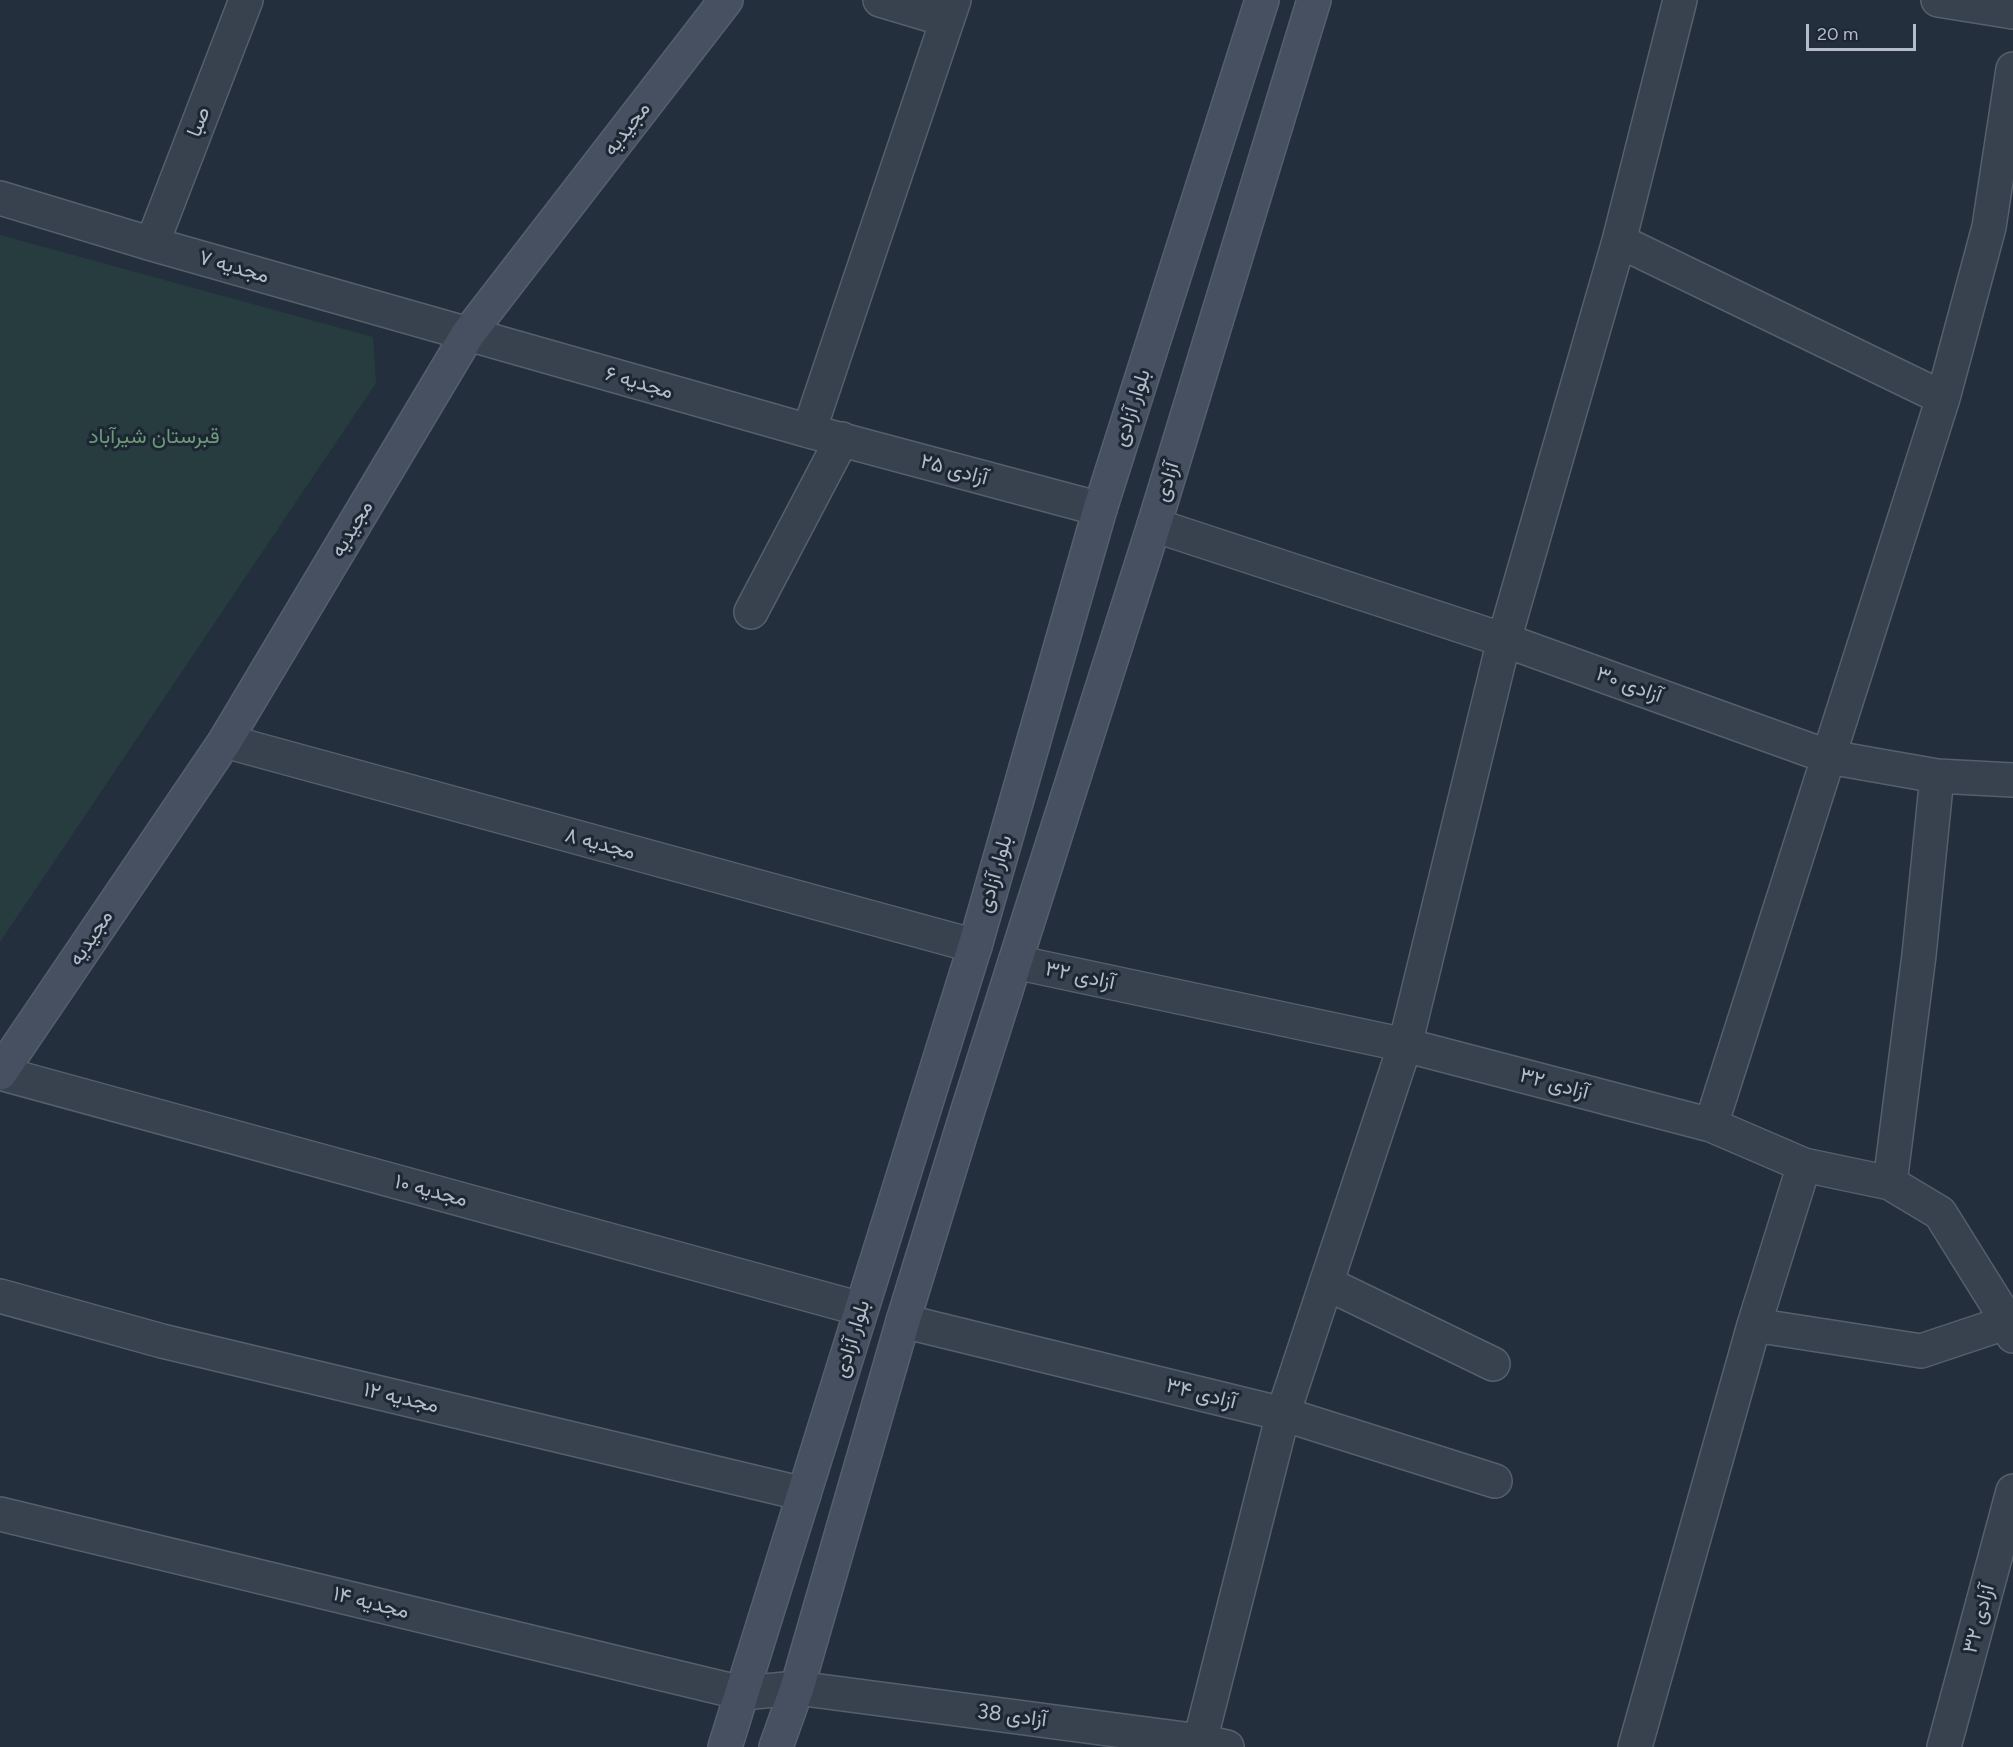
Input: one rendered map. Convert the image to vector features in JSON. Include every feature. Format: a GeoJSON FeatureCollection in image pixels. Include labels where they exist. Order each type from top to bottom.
{"type":"FeatureCollection","features":[{"type":"Feature","properties":{"kind":"street","name":"صبا"},"geometry":{"type":"LineString","coordinates":[[152,244],[246,0]]}},
{"type":"Feature","properties":{"kind":"street","name":"مجیدیه"},"geometry":{"type":"LineString","coordinates":[[0,1073],[225,741],[468,334],[726,0]]}},
{"type":"Feature","properties":{"kind":"street"},"geometry":{"type":"LineString","coordinates":[[809,431],[950,10],[880,0]]}},
{"type":"Feature","properties":{"kind":"street","name":"بلوار آزادی"},"geometry":{"type":"LineString","coordinates":[[724,1747],[975,946],[1100,509],[1262,0]]}},
{"type":"Feature","properties":{"kind":"street","name":"آزادی"},"geometry":{"type":"LineString","coordinates":[[1015,962],[1154,525],[1314,0]]}},
{"type":"Feature","properties":{"kind":"street"},"geometry":{"type":"LineString","coordinates":[[1213,1744],[1284,1414],[1405,1045],[1504,640],[1619,242],[1680,0]]}},
{"type":"Feature","properties":{"kind":"street"},"geometry":{"type":"LineString","coordinates":[[1938,0],[2013,12]]}},
{"type":"Feature","properties":{"kind":"street"},"geometry":{"type":"LineString","coordinates":[[1711,1125],[1943,398],[2001,229],[2013,69]]}},
{"type":"Feature","properties":{"kind":"street"},"geometry":{"type":"LineString","coordinates":[[1229,104],[1278,116]]}},
{"type":"Feature","properties":{"kind":"street","name":"مجدیه ۷"},"geometry":{"type":"LineString","coordinates":[[0,198],[468,334]]}},
{"type":"Feature","properties":{"kind":"street"},"geometry":{"type":"LineString","coordinates":[[1619,242],[1943,398]]}},
{"type":"Feature","properties":{"kind":"street","name":"مجدیه ۶"},"geometry":{"type":"LineString","coordinates":[[468,334],[809,431]]}},
{"type":"Feature","properties":{"kind":"street","name":"آزادی ۲۵"},"geometry":{"type":"LineString","coordinates":[[809,431],[1100,509]]}},
{"type":"Feature","properties":{"kind":"street"},"geometry":{"type":"LineString","coordinates":[[751,612],[842,439]]}},
{"type":"Feature","properties":{"kind":"street","name":"آزادی ۳۰"},"geometry":{"type":"LineString","coordinates":[[1154,525],[1504,640],[1829,757],[1937,777],[2013,780]]}},
{"type":"Feature","properties":{"kind":"street","name":"مجدیه ۸"},"geometry":{"type":"LineString","coordinates":[[225,741],[975,946]]}},
{"type":"Feature","properties":{"kind":"street"},"geometry":{"type":"LineString","coordinates":[[1890,1184],[1919,956],[1937,777]]}},
{"type":"Feature","properties":{"kind":"street","name":"بلوار آزادی"},"geometry":{"type":"LineString","coordinates":[[776,1747],[797,1689],[903,1321],[1015,962]]}},
{"type":"Feature","properties":{"kind":"street","name":"آزادی ۳۲"},"geometry":{"type":"LineString","coordinates":[[1015,962],[1405,1045],[1711,1125],[1804,1165],[1890,1184],[1940,1213],[2011,1329]]}},
{"type":"Feature","properties":{"kind":"street","name":"مجدیه ۱۰"},"geometry":{"type":"LineString","coordinates":[[0,1073],[861,1309]]}},
{"type":"Feature","properties":{"kind":"street"},"geometry":{"type":"LineString","coordinates":[[927,1102],[967,1113]]}},
{"type":"Feature","properties":{"kind":"street"},"geometry":{"type":"LineString","coordinates":[[1635,1747],[1754,1325],[1804,1165]]}},
{"type":"Feature","properties":{"kind":"street"},"geometry":{"type":"LineString","coordinates":[[1326,1283],[1492,1364]]}},
{"type":"Feature","properties":{"kind":"street","name":"مجدیه ۱۲"},"geometry":{"type":"LineString","coordinates":[[0,1296],[162,1341],[804,1494]]}},
{"type":"Feature","properties":{"kind":"street","name":"آزادی ۳۴"},"geometry":{"type":"LineString","coordinates":[[903,1321],[1284,1414],[1495,1481]]}},
{"type":"Feature","properties":{"kind":"street"},"geometry":{"type":"LineString","coordinates":[[1754,1325],[1921,1351],[2011,1329]]}},
{"type":"Feature","properties":{"kind":"street","name":"آزادی ۳۲"},"geometry":{"type":"LineString","coordinates":[[1944,1747],[2013,1491]]}},
{"type":"Feature","properties":{"kind":"street","name":"مجدیه ۱۴"},"geometry":{"type":"LineString","coordinates":[[0,1514],[742,1693],[797,1689]]}},
{"type":"Feature","properties":{"kind":"street","name":"آزادی 38"},"geometry":{"type":"LineString","coordinates":[[797,1689],[1213,1744]]}},
{"type":"Feature","properties":{"kind":"green space","name":"قبرستان شیرآباد"},"geometry":{"type":"Polygon","coordinates":[[[0,235],[373,337],[376,383],[0,942],[0,235]]]}}]}
